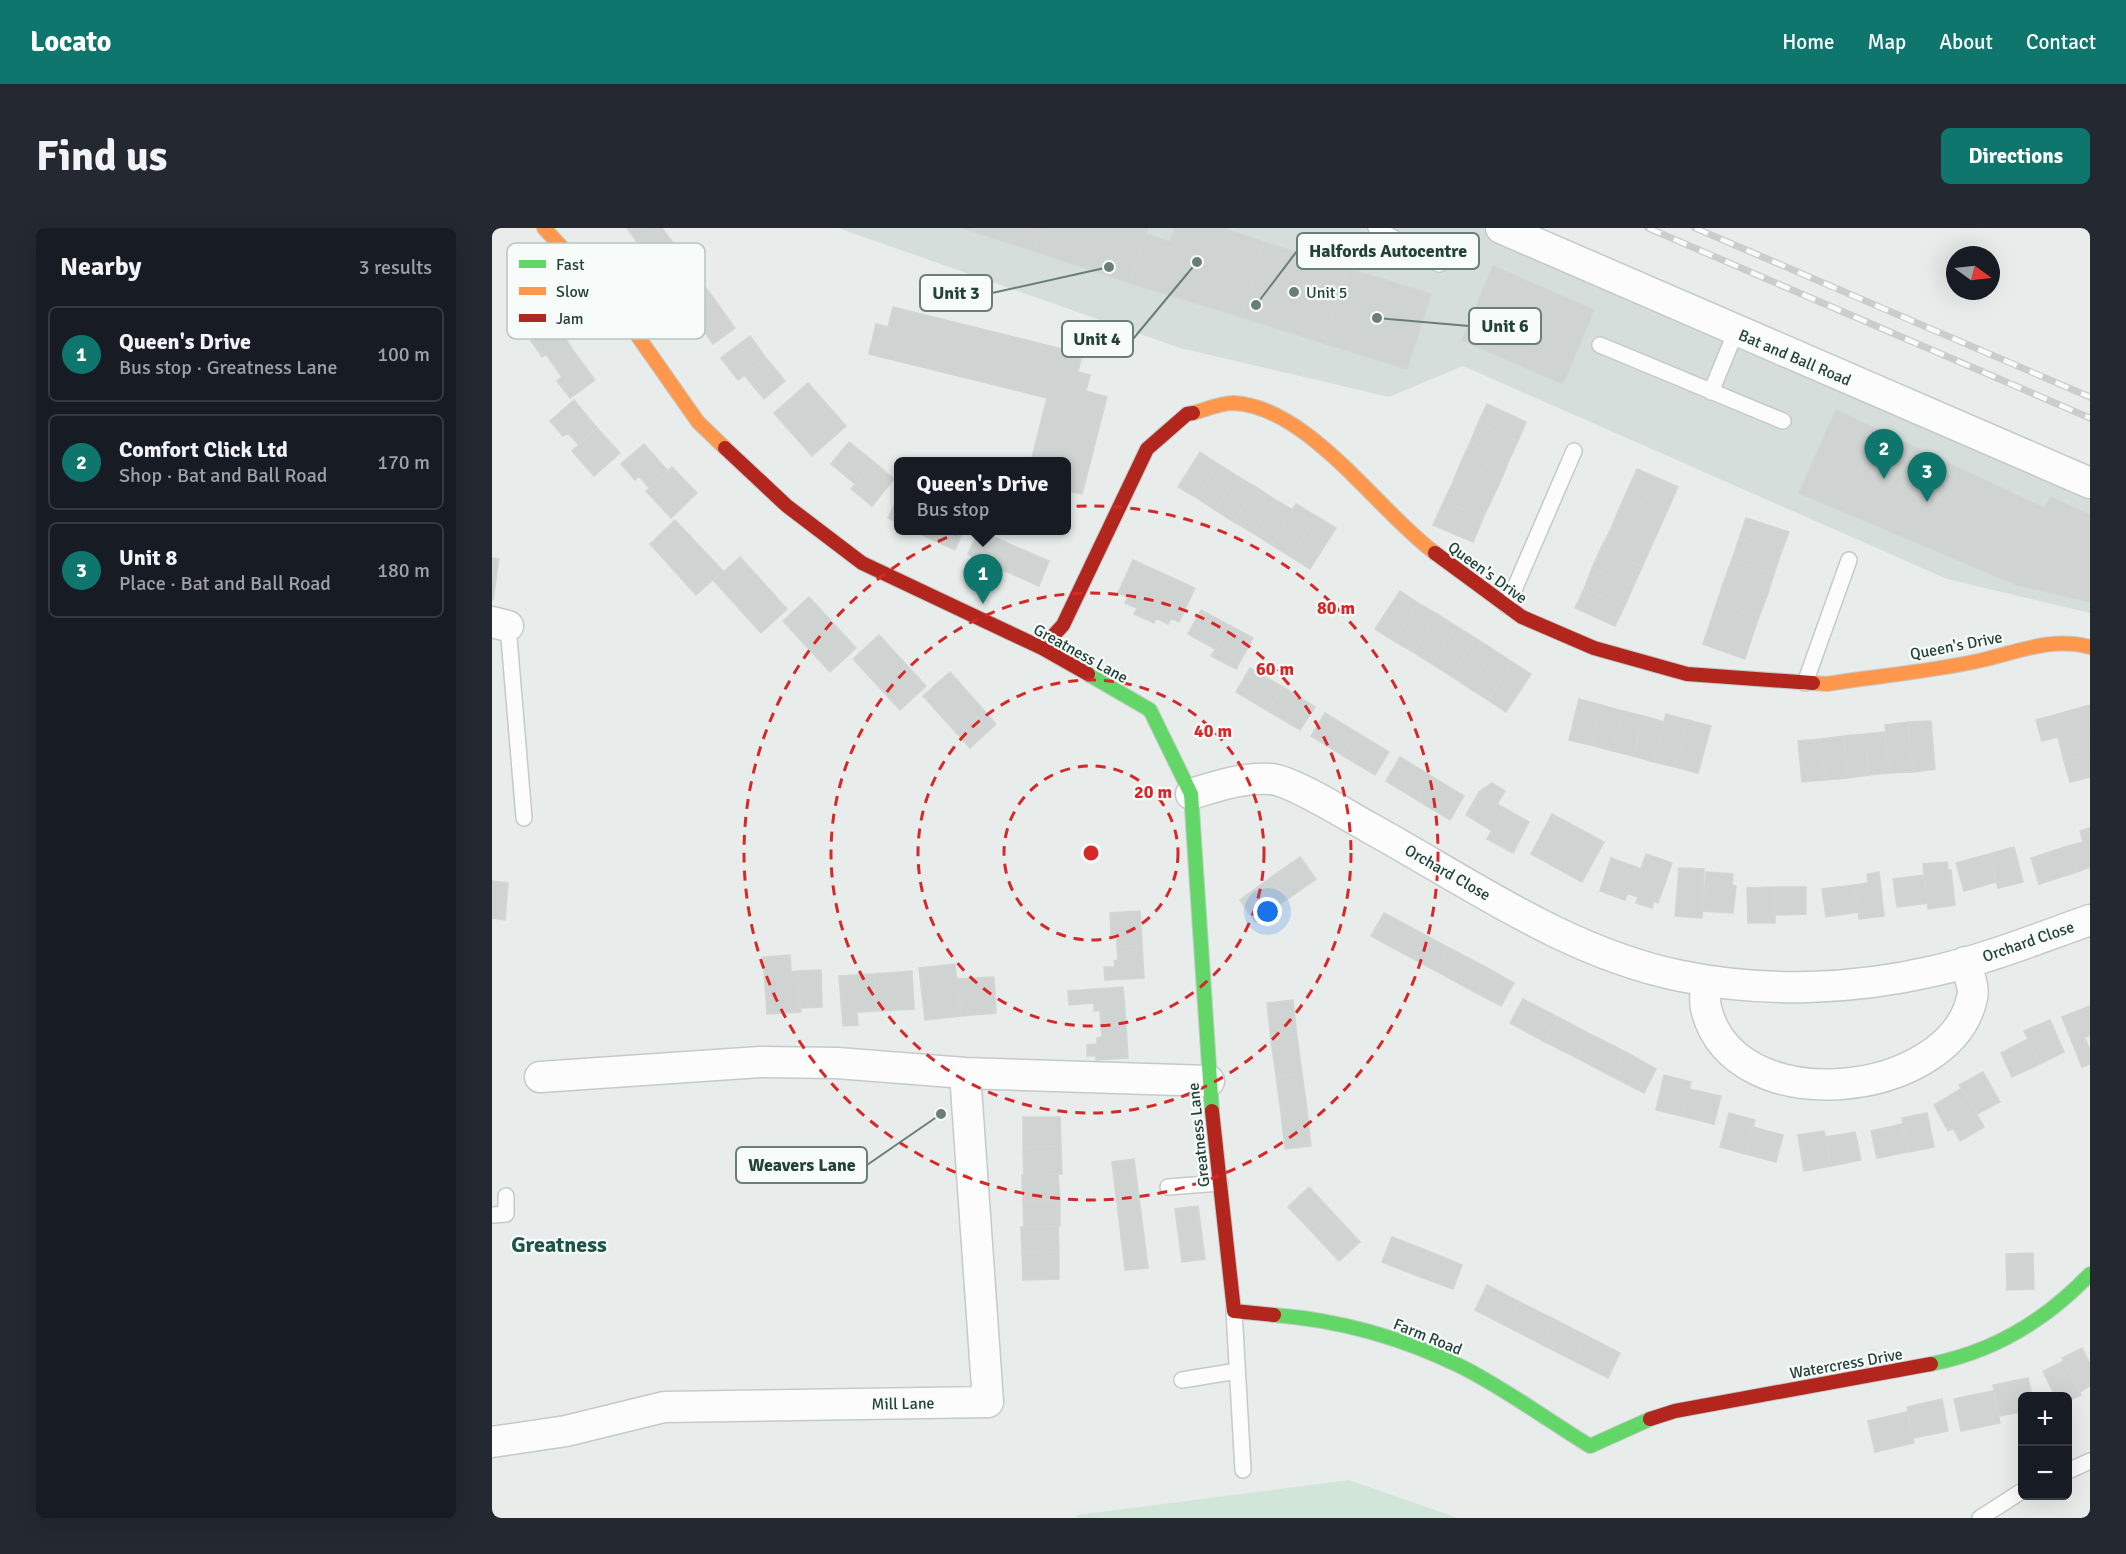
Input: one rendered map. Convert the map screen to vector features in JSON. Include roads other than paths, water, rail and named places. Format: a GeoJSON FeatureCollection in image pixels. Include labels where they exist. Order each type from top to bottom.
{"type":"FeatureCollection","features":[{"type":"Feature","properties":{"kind":"street","name":"Greatness Lane"},"geometry":{"type":"LineString","coordinates":[[544,228],[558,243]]}},
{"type":"Feature","properties":{"kind":"street","name":"Bat and Ball Road"},"geometry":{"type":"LineString","coordinates":[[1501,228],[2090,483]]}},
{"type":"Feature","properties":{"kind":"street","name":"Greatness Lane"},"geometry":{"type":"LineString","coordinates":[[640,339],[698,422],[787,506],[862,563],[1042,648],[1150,710],[1191,794],[1209,1081],[1234,1311]]}},
{"type":"Feature","properties":{"kind":"street","name":"Queen's Drive"},"geometry":{"type":"LineString","coordinates":[[1042,648],[1063,625],[1147,448],[1187,414],[1231,403],[1262,408],[1312,438],[1424,545],[1522,617],[1594,648],[1687,674],[1827,684],[1978,661],[2029,646],[2072,642],[2090,647]]}},
{"type":"Feature","properties":{"kind":"street","name":"Orchard Close"},"geometry":{"type":"LineString","coordinates":[[1191,794],[1232,781],[1272,779],[1310,795],[1505,905],[1600,953],[1653,969],[1706,981],[1776,987],[1855,984],[1926,973],[2090,920]]}},
{"type":"Feature","properties":{"kind":"street","name":"Orchard Close"},"geometry":{"type":"LineString","coordinates":[[1706,981],[1706,1007],[1716,1034],[1736,1056],[1768,1076],[1794,1083],[1831,1086],[1885,1077],[1924,1058],[1951,1038],[1965,1019],[1973,996],[1965,962]]}},
{"type":"Feature","properties":{"kind":"street"},"geometry":{"type":"LineString","coordinates":[[540,1077],[760,1062],[837,1063],[965,1073],[1209,1081]]}},
{"type":"Feature","properties":{"kind":"street","name":"Mill Lane"},"geometry":{"type":"LineString","coordinates":[[492,1442],[566,1431],[664,1407],[988,1402],[965,1073]]}},
{"type":"Feature","properties":{"kind":"street","name":"Watercress Drive"},"geometry":{"type":"LineString","coordinates":[[1590,1446],[1641,1422],[1675,1411],[1947,1361],[1984,1350],[2025,1330],[2064,1301],[2090,1274]]}},
{"type":"Feature","properties":{"kind":"street","name":"Farm Road"},"geometry":{"type":"LineString","coordinates":[[1234,1311],[1312,1318],[1371,1332],[1462,1367],[1590,1446]]}},
{"type":"Feature","properties":{"kind":"lane"},"geometry":{"type":"LineString","coordinates":[[1376,228],[1439,264]]}},
{"type":"Feature","properties":{"kind":"lane"},"geometry":{"type":"LineString","coordinates":[[1711,392],[1736,331]]}},
{"type":"Feature","properties":{"kind":"lane"},"geometry":{"type":"LineString","coordinates":[[1600,345],[1783,421]]}},
{"type":"Feature","properties":{"kind":"lane"},"geometry":{"type":"LineString","coordinates":[[1507,606],[1574,451]]}},
{"type":"Feature","properties":{"kind":"lane"},"geometry":{"type":"LineString","coordinates":[[1806,683],[1849,560]]}},
{"type":"Feature","properties":{"kind":"lane"},"geometry":{"type":"LineString","coordinates":[[500,624],[524,818]]}},
{"type":"Feature","properties":{"kind":"lane"},"geometry":{"type":"LineString","coordinates":[[1168,1187],[1220,1183]]}},
{"type":"Feature","properties":{"kind":"lane"},"geometry":{"type":"LineString","coordinates":[[492,1215],[506,1214],[506,1196]]}},
{"type":"Feature","properties":{"kind":"lane"},"geometry":{"type":"LineString","coordinates":[[1234,1311],[1243,1470]]}},
{"type":"Feature","properties":{"kind":"lane"},"geometry":{"type":"LineString","coordinates":[[1182,1380],[1238,1371]]}},
{"type":"Feature","properties":{"kind":"lane"},"geometry":{"type":"LineString","coordinates":[[2072,1469],[2090,1461]]}},
{"type":"Feature","properties":{"kind":"lane"},"geometry":{"type":"LineString","coordinates":[[1980,1518],[2018,1494]]}},
{"type":"Feature","properties":{"kind":"railway"},"geometry":{"type":"LineString","coordinates":[[1648,228],[2090,418]]}},
{"type":"Feature","properties":{"kind":"railway"},"geometry":{"type":"LineString","coordinates":[[1695,228],[2090,397]]}},
{"type":"Feature","properties":{"kind":"place","name":"Unit 4"},"geometry":{"type":"Point","coordinates":[1197,262]}},
{"type":"Feature","properties":{"kind":"place","name":"Unit 3"},"geometry":{"type":"Point","coordinates":[1109,267]}},
{"type":"Feature","properties":{"kind":"place","name":"Unit 5"},"geometry":{"type":"Point","coordinates":[1294,292]}},
{"type":"Feature","properties":{"kind":"place","name":"Halfords Autocentre"},"geometry":{"type":"Point","coordinates":[1256,305]}},
{"type":"Feature","properties":{"kind":"place","name":"Unit 6"},"geometry":{"type":"Point","coordinates":[1377,318]}},
{"type":"Feature","properties":{"kind":"place","name":"Comfort Click Ltd"},"geometry":{"type":"Point","coordinates":[1884,479]}},
{"type":"Feature","properties":{"kind":"place","name":"Unit 8"},"geometry":{"type":"Point","coordinates":[1927,502]}},
{"type":"Feature","properties":{"kind":"place","name":"Queen's Drive"},"geometry":{"type":"Point","coordinates":[983,604]}},
{"type":"Feature","properties":{"kind":"place","name":"Weavers Lane"},"geometry":{"type":"Point","coordinates":[941,1114]}},
{"type":"Feature","properties":{"kind":"district","name":"Greatness"},"geometry":{"type":"Point","coordinates":[559,1244]}}]}
